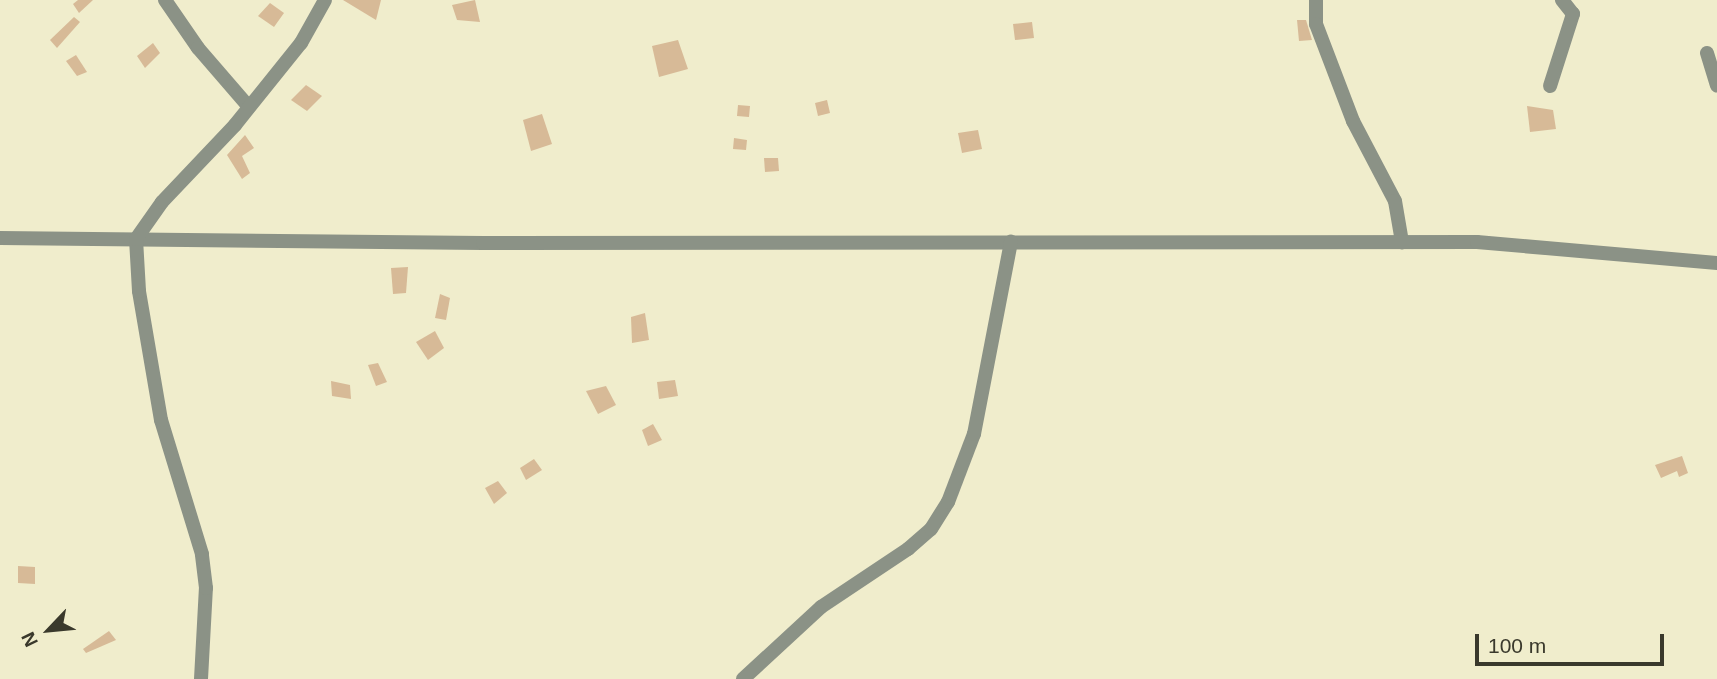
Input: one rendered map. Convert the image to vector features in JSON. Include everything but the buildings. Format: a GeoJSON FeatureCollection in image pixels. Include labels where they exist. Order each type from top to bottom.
{"type":"FeatureCollection","features":[{"type":"Feature","properties":{"kind":"street"},"geometry":{"type":"LineString","coordinates":[[165,0],[198,48],[249,107]]}},
{"type":"Feature","properties":{"kind":"street"},"geometry":{"type":"LineString","coordinates":[[201,679],[206,588],[202,554],[161,420],[139,291],[136,239],[162,202],[249,107],[302,43],[325,0]]}},
{"type":"Feature","properties":{"kind":"street"},"geometry":{"type":"LineString","coordinates":[[1316,0],[1316,24],[1353,121],[1395,201],[1402,242]]}},
{"type":"Feature","properties":{"kind":"street"},"geometry":{"type":"LineString","coordinates":[[1550,86],[1573,14],[1562,0]]}},
{"type":"Feature","properties":{"kind":"street"},"geometry":{"type":"LineString","coordinates":[[1707,53],[1717,86]]}},
{"type":"Feature","properties":{"kind":"street"},"geometry":{"type":"LineString","coordinates":[[0,238],[1477,242],[1717,263]]}},
{"type":"Feature","properties":{"kind":"street"},"geometry":{"type":"LineString","coordinates":[[743,679],[821,607],[908,549],[931,529],[948,502],[974,434],[1011,242]]}}]}
